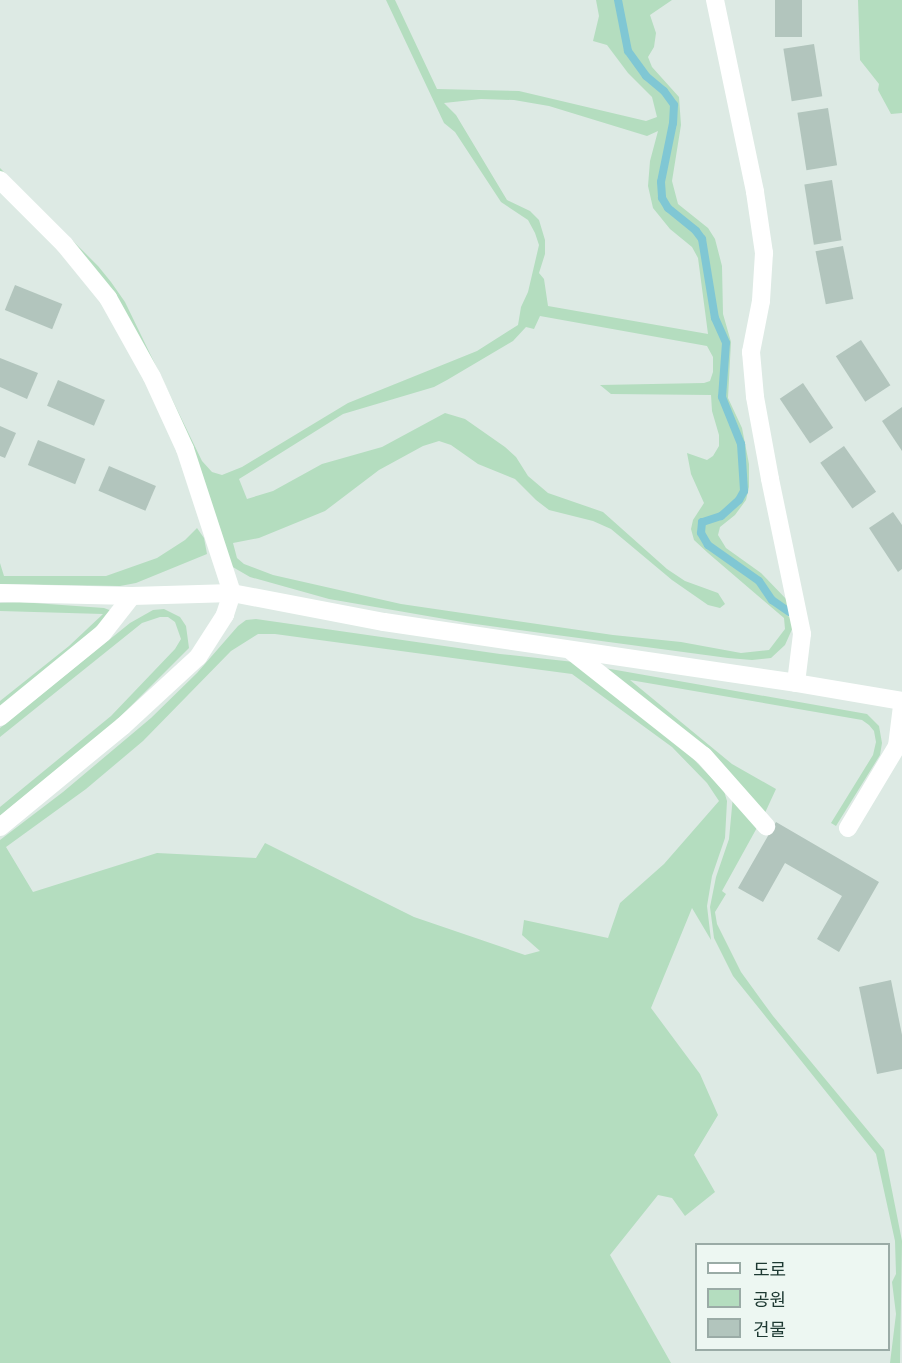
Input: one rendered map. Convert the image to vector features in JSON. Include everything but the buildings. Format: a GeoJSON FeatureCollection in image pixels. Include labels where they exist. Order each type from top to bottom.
{"type":"FeatureCollection","features":[{"type":"Feature","properties":{"kind":"street"},"geometry":{"type":"LineString","coordinates":[[715,0],[755,192],[764,253],[761,301],[750,352],[770,479],[802,634],[796,683]]}},
{"type":"Feature","properties":{"kind":"street"},"geometry":{"type":"LineString","coordinates":[[0,180],[64,244],[108,298],[152,377],[184,449],[232,592],[225,615],[198,657],[123,726],[0,827]]}},
{"type":"Feature","properties":{"kind":"street"},"geometry":{"type":"LineString","coordinates":[[0,593],[132,596],[232,592],[384,621],[796,683],[902,704],[897,746],[848,828]]}},
{"type":"Feature","properties":{"kind":"street"},"geometry":{"type":"LineString","coordinates":[[0,717],[103,633],[132,596]]}},
{"type":"Feature","properties":{"kind":"street"},"geometry":{"type":"LineString","coordinates":[[570,650],[704,756],[766,826]]}},
{"type":"Feature","properties":{"kind":"green space"},"geometry":{"type":"Polygon","coordinates":[[[386,0],[395,0],[437,89],[519,91],[646,121],[657,117],[652,97],[628,73],[607,45],[593,41],[599,16],[596,0],[616,0],[622,18],[622,37],[627,52],[638,70],[671,102],[672,123],[659,182],[661,199],[667,210],[701,239],[713,319],[724,343],[720,397],[739,444],[742,490],[738,499],[720,515],[700,521],[699,534],[707,546],[758,582],[771,602],[793,620],[793,627],[785,645],[771,658],[752,660],[728,658],[468,623],[329,599],[250,577],[231,566],[126,322],[0,175],[0,168],[98,266],[111,282],[125,302],[202,461],[212,472],[222,475],[242,467],[348,403],[477,351],[518,325],[539,245],[535,233],[528,220],[501,202],[455,132],[444,123],[386,0]],[[481,99],[444,103],[456,115],[507,200],[530,211],[539,220],[545,240],[545,254],[539,273],[544,279],[548,306],[708,334],[698,258],[692,247],[670,229],[653,208],[648,186],[650,161],[658,131],[647,136],[549,106],[514,100],[481,99]],[[540,316],[534,329],[526,327],[513,341],[434,387],[343,414],[239,479],[247,499],[273,491],[322,464],[382,447],[445,413],[465,419],[505,447],[516,457],[528,476],[548,493],[603,512],[667,569],[685,581],[718,593],[725,604],[720,608],[708,605],[672,580],[611,529],[593,521],[549,510],[515,479],[478,464],[451,445],[439,441],[423,446],[379,470],[325,511],[259,538],[233,543],[237,558],[244,564],[273,575],[401,604],[613,635],[681,642],[741,653],[769,650],[785,629],[784,618],[694,540],[691,529],[693,520],[704,503],[691,474],[687,453],[707,460],[713,456],[719,446],[711,395],[611,394],[600,385],[710,381],[713,372],[713,357],[707,346],[540,316]]]}},
{"type":"Feature","properties":{"kind":"green space"},"geometry":{"type":"Polygon","coordinates":[[[620,0],[672,0],[650,15],[656,33],[654,47],[648,57],[652,67],[679,97],[681,125],[672,181],[678,204],[708,228],[715,239],[722,266],[723,314],[731,342],[728,398],[742,428],[749,464],[749,487],[746,500],[735,515],[720,527],[718,535],[726,548],[761,573],[789,602],[790,610],[774,599],[760,579],[710,543],[702,533],[704,524],[722,518],[741,501],[745,491],[743,444],[724,396],[728,343],[717,318],[704,238],[670,207],[664,198],[663,182],[675,123],[675,100],[647,74],[630,50],[625,37],[625,18],[620,0]]]}},
{"type":"Feature","properties":{"kind":"green space"},"geometry":{"type":"Polygon","coordinates":[[[858,0],[902,0],[902,113],[891,114],[878,90],[879,84],[860,60],[858,0]]]}},
{"type":"Feature","properties":{"kind":"green space"},"geometry":{"type":"Polygon","coordinates":[[[197,528],[204,538],[207,554],[136,583],[120,586],[0,584],[0,563],[4,576],[106,576],[157,558],[185,540],[197,528]]]}},
{"type":"Feature","properties":{"kind":"green space"},"geometry":{"type":"Polygon","coordinates":[[[20,602],[104,608],[112,611],[85,640],[0,709],[0,701],[69,646],[103,614],[0,611],[0,603],[20,602]]]}},
{"type":"Feature","properties":{"kind":"green space"},"geometry":{"type":"Polygon","coordinates":[[[164,609],[180,617],[186,626],[189,648],[116,721],[0,816],[0,807],[111,716],[175,649],[181,639],[175,622],[168,617],[160,617],[142,623],[0,737],[0,728],[130,623],[153,610],[164,609]]]}},
{"type":"Feature","properties":{"kind":"green space"},"geometry":{"type":"Polygon","coordinates":[[[256,619],[500,654],[574,662],[680,745],[724,791],[727,801],[725,838],[712,876],[707,906],[711,940],[692,908],[651,1008],[700,1074],[718,1115],[694,1155],[715,1192],[685,1216],[672,1198],[658,1195],[610,1255],[671,1363],[0,1363],[0,840],[63,792],[151,718],[246,620],[256,619]],[[258,634],[231,651],[143,741],[86,789],[6,847],[33,892],[157,853],[256,858],[265,843],[414,917],[525,955],[540,951],[522,935],[524,920],[608,938],[620,903],[664,864],[719,801],[707,783],[672,747],[572,674],[275,634],[258,634]]]}},
{"type":"Feature","properties":{"kind":"green space"},"geometry":{"type":"Polygon","coordinates":[[[599,667],[867,714],[879,726],[882,743],[880,755],[836,826],[831,823],[873,755],[876,742],[874,731],[862,720],[630,680],[732,764],[776,789],[764,815],[599,667]]]}},
{"type":"Feature","properties":{"kind":"green space"},"geometry":{"type":"Polygon","coordinates":[[[733,796],[759,824],[722,891],[726,894],[715,912],[717,924],[741,972],[773,1016],[884,1150],[902,1241],[900,1363],[890,1363],[896,1314],[892,1282],[896,1274],[895,1241],[876,1154],[733,976],[714,938],[710,907],[716,877],[729,839],[733,796]]]}},
{"type":"Feature","properties":{"kind":"waterway"},"geometry":{"type":"LineString","coordinates":[[618,0],[628,51],[646,76],[664,91],[674,105],[673,123],[661,182],[662,198],[668,208],[696,231],[702,239],[715,318],[726,343],[722,397],[741,444],[744,491],[739,500],[721,516],[702,522],[701,533],[708,545],[759,581],[772,600],[789,612]]}}]}
